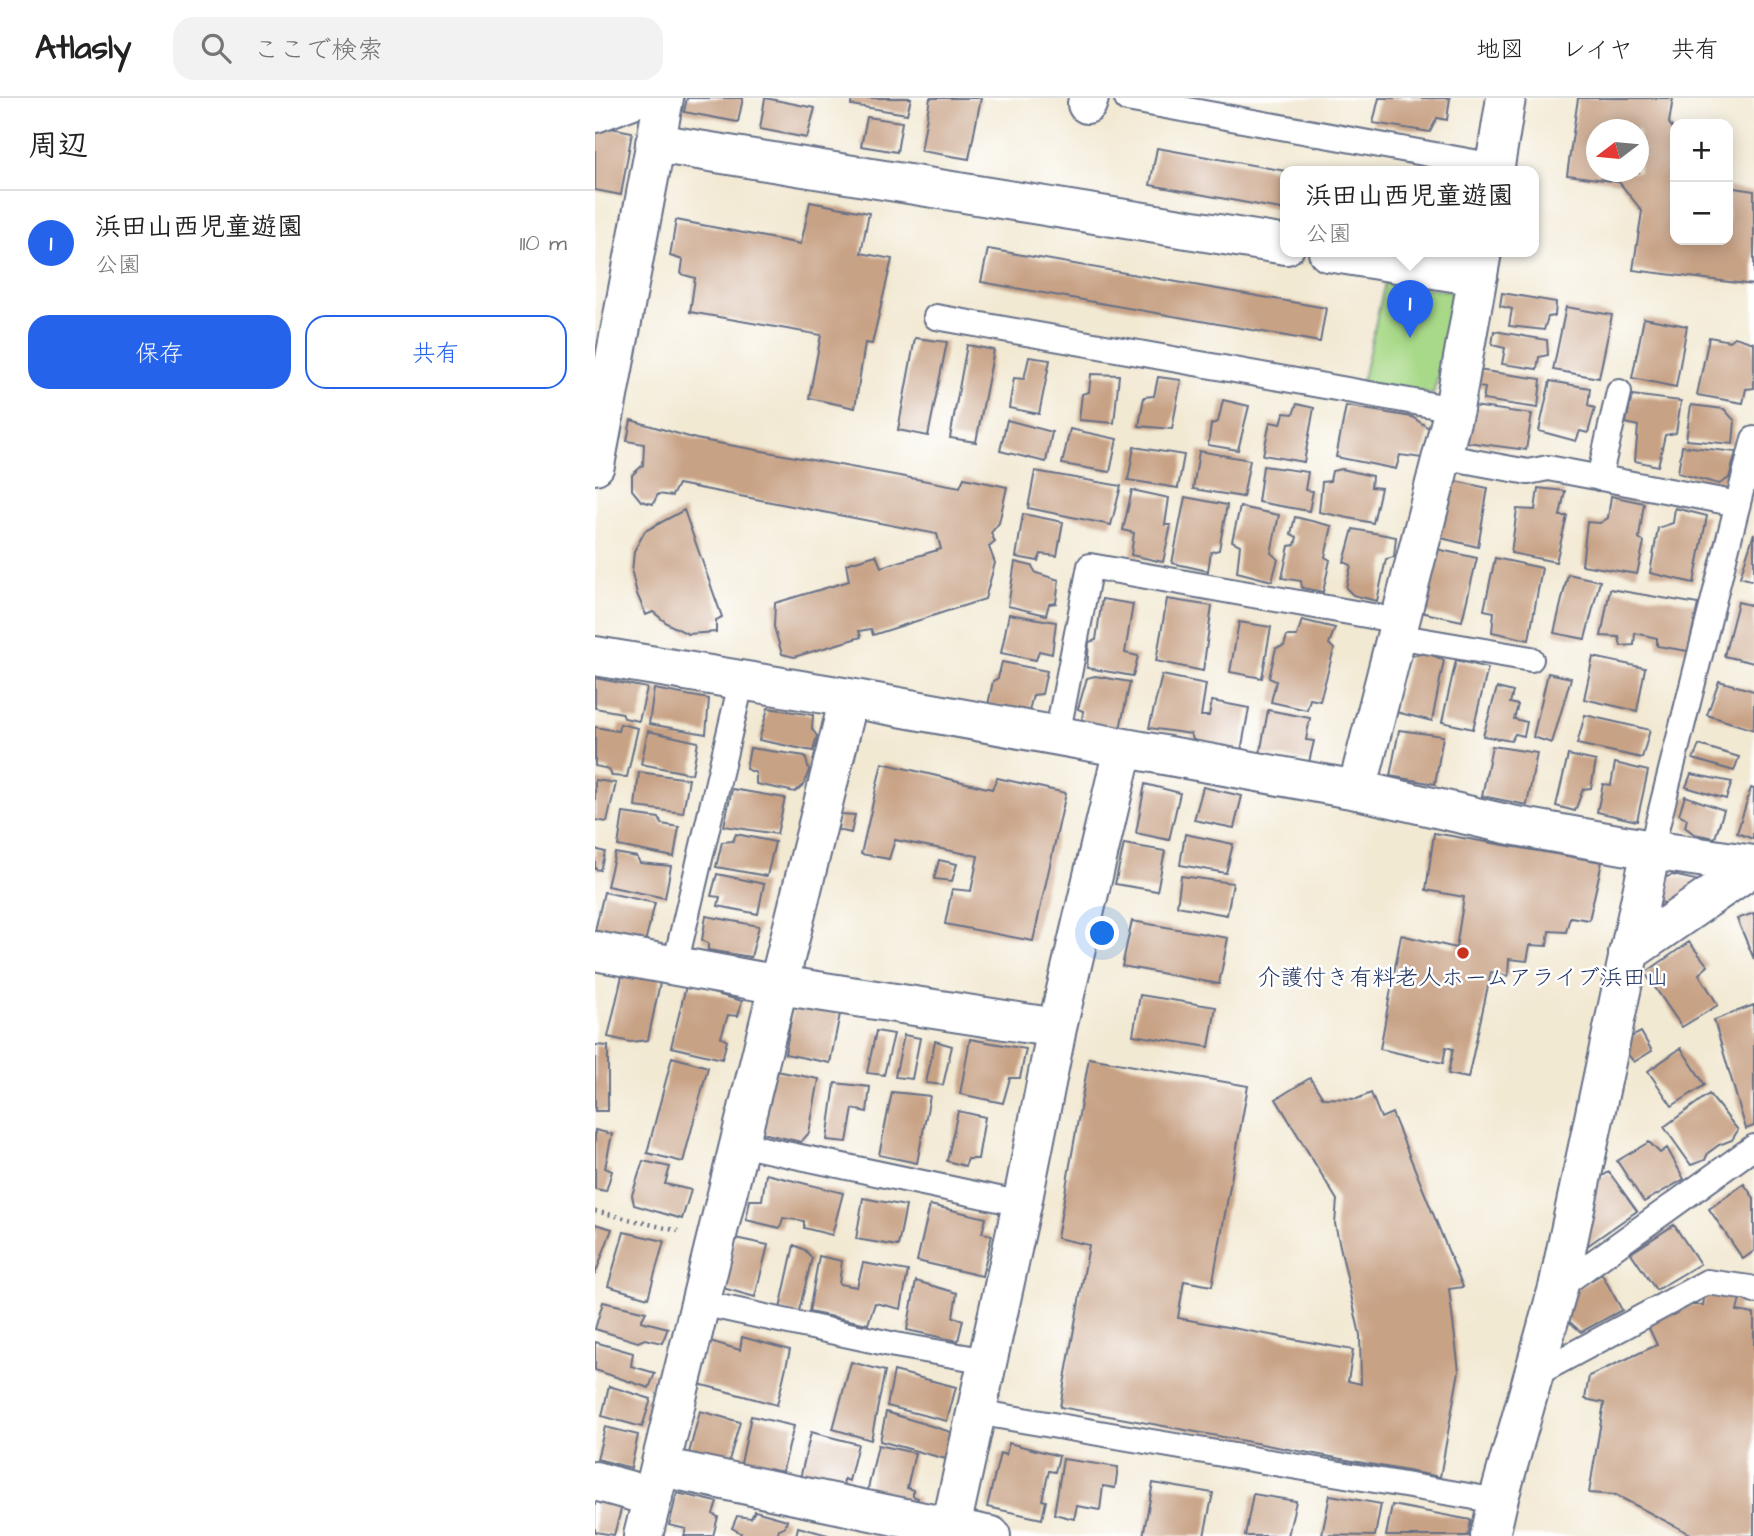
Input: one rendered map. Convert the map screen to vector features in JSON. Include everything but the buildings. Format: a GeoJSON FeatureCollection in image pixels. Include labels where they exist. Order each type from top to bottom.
{"type":"FeatureCollection","features":[{"type":"Feature","properties":{"kind":"street"},"geometry":{"type":"LineString","coordinates":[[595,113],[635,98]]}},
{"type":"Feature","properties":{"kind":"street"},"geometry":{"type":"LineString","coordinates":[[595,465],[600,400],[664,98]]}},
{"type":"Feature","properties":{"kind":"street"},"geometry":{"type":"LineString","coordinates":[[1495,166],[1506,98]]}},
{"type":"Feature","properties":{"kind":"street"},"geometry":{"type":"LineString","coordinates":[[655,143],[1280,244]]}},
{"type":"Feature","properties":{"kind":"street"},"geometry":{"type":"LineString","coordinates":[[1357,790],[1454,408],[1480,264],[1391,257]]}},
{"type":"Feature","properties":{"kind":"street"},"geometry":{"type":"LineString","coordinates":[[595,656],[742,679],[1357,790],[1511,825],[1754,866]]}},
{"type":"Feature","properties":{"kind":"street"},"geometry":{"type":"LineString","coordinates":[[643,1536],[849,698]]}},
{"type":"Feature","properties":{"kind":"street"},"geometry":{"type":"LineString","coordinates":[[950,1532],[1022,1205],[1057,1028],[1123,749]]}},
{"type":"Feature","properties":{"kind":"street"},"geometry":{"type":"LineString","coordinates":[[1494,1518],[1558,1288],[1651,850]]}},
{"type":"Feature","properties":{"kind":"street"},"geometry":{"type":"LineString","coordinates":[[1628,953],[1754,866]]}},
{"type":"Feature","properties":{"kind":"street"},"geometry":{"type":"LineString","coordinates":[[595,951],[779,985],[1057,1028]]}},
{"type":"Feature","properties":{"kind":"street"},"geometry":{"type":"LineString","coordinates":[[595,1481],[657,1482],[950,1532],[991,1536]]}},
{"type":"Feature","properties":{"kind":"lane"},"geometry":{"type":"LineString","coordinates":[[1127,99],[1478,166]]}},
{"type":"Feature","properties":{"kind":"lane"},"geometry":{"type":"LineString","coordinates":[[936,317],[1454,408]]}},
{"type":"Feature","properties":{"kind":"lane"},"geometry":{"type":"LineString","coordinates":[[1599,478],[1619,392]]}},
{"type":"Feature","properties":{"kind":"lane"},"geometry":{"type":"LineString","coordinates":[[1651,850],[1754,439]]}},
{"type":"Feature","properties":{"kind":"lane"},"geometry":{"type":"LineString","coordinates":[[1441,456],[1528,472],[1548,468],[1738,504]]}},
{"type":"Feature","properties":{"kind":"lane"},"geometry":{"type":"LineString","coordinates":[[1057,736],[1090,566],[1398,628],[1531,659]]}},
{"type":"Feature","properties":{"kind":"lane"},"geometry":{"type":"LineString","coordinates":[[675,965],[742,679]]}},
{"type":"Feature","properties":{"kind":"lane"},"geometry":{"type":"LineString","coordinates":[[739,1144],[1022,1205]]}},
{"type":"Feature","properties":{"kind":"lane"},"geometry":{"type":"LineString","coordinates":[[1558,1288],[1754,1147]]}},
{"type":"Feature","properties":{"kind":"lane"},"geometry":{"type":"LineString","coordinates":[[1534,1374],[1707,1282],[1754,1291]]}},
{"type":"Feature","properties":{"kind":"lane"},"geometry":{"type":"LineString","coordinates":[[701,1303],[895,1345],[988,1361]]}},
{"type":"Feature","properties":{"kind":"lane"},"geometry":{"type":"LineString","coordinates":[[976,1412],[1494,1518]]}},
{"type":"Feature","properties":{"kind":"path"},"geometry":{"type":"LineString","coordinates":[[595,1211],[716,1240]]}},
{"type":"Feature","properties":{"kind":"green space"},"geometry":{"type":"Polygon","coordinates":[[[1385,282],[1460,293],[1433,394],[1362,383],[1385,282]]]}},
{"type":"Feature","properties":{"kind":"place","name":"浜田山西児童遊園"},"geometry":{"type":"Point","coordinates":[1410,338]}},
{"type":"Feature","properties":{"kind":"place","name":"介護付き有料老人ホームアライブ浜田山"},"geometry":{"type":"Point","coordinates":[1463,953]}}]}
